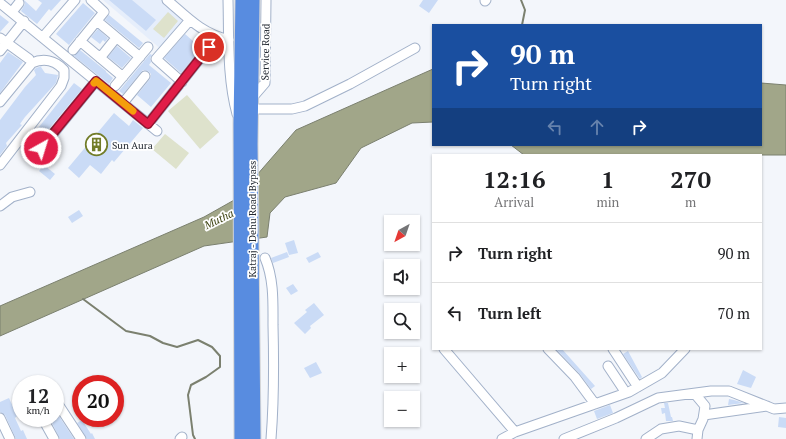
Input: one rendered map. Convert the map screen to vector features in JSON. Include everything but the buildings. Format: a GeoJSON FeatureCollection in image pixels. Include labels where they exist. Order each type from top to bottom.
{"type":"FeatureCollection","features":[{"type":"Feature","properties":{"kind":"highway","name":"Katraj - Dehu Road Bypass"},"geometry":{"type":"LineString","coordinates":[[242,0],[240,124],[246,144]]}},
{"type":"Feature","properties":{"kind":"highway","name":"Katraj - Dehu Road Bypass"},"geometry":{"type":"LineString","coordinates":[[241,439],[246,289],[246,144],[252,104],[253,0]]}},
{"type":"Feature","properties":{"kind":"highway","name":"Katraj - Dehu Road Bypass"},"geometry":{"type":"LineString","coordinates":[[246,289],[254,439]]}},
{"type":"Feature","properties":{"kind":"street"},"geometry":{"type":"LineString","coordinates":[[3,0],[0,3],[157,131]]}},
{"type":"Feature","properties":{"kind":"street"},"geometry":{"type":"LineString","coordinates":[[43,37],[74,0]]}},
{"type":"Feature","properties":{"kind":"street"},"geometry":{"type":"LineString","coordinates":[[73,50],[104,12],[91,0]]}},
{"type":"Feature","properties":{"kind":"street"},"geometry":{"type":"LineString","coordinates":[[167,0],[190,20],[207,32],[229,40]]}},
{"type":"Feature","properties":{"kind":"street"},"geometry":{"type":"LineString","coordinates":[[228,0],[232,93],[240,124]]}},
{"type":"Feature","properties":{"kind":"street","name":"Service Road"},"geometry":{"type":"LineString","coordinates":[[252,104],[265,83],[266,0]]}},
{"type":"Feature","properties":{"kind":"street"},"geometry":{"type":"LineString","coordinates":[[12,12],[19,3]]}},
{"type":"Feature","properties":{"kind":"street"},"geometry":{"type":"LineString","coordinates":[[182,82],[156,59],[190,20]]}},
{"type":"Feature","properties":{"kind":"street"},"geometry":{"type":"LineString","coordinates":[[97,21],[140,57]]}},
{"type":"Feature","properties":{"kind":"street"},"geometry":{"type":"LineString","coordinates":[[0,51],[3,41],[24,22]]}},
{"type":"Feature","properties":{"kind":"street"},"geometry":{"type":"LineString","coordinates":[[100,58],[116,38]]}},
{"type":"Feature","properties":{"kind":"street"},"geometry":{"type":"LineString","coordinates":[[3,41],[29,59]]}},
{"type":"Feature","properties":{"kind":"street"},"geometry":{"type":"LineString","coordinates":[[80,41],[123,77]]}},
{"type":"Feature","properties":{"kind":"street"},"geometry":{"type":"LineString","coordinates":[[42,60],[54,46]]}},
{"type":"Feature","properties":{"kind":"street"},"geometry":{"type":"LineString","coordinates":[[115,86],[148,47]]}},
{"type":"Feature","properties":{"kind":"street"},"geometry":{"type":"LineString","coordinates":[[148,124],[209,47]]}},
{"type":"Feature","properties":{"kind":"street"},"geometry":{"type":"LineString","coordinates":[[252,104],[292,109],[305,106],[350,84],[415,48]]}},
{"type":"Feature","properties":{"kind":"street"},"geometry":{"type":"LineString","coordinates":[[0,102],[32,63],[42,60],[51,61],[59,64],[64,70],[64,78],[61,86],[1,161]]}},
{"type":"Feature","properties":{"kind":"street"},"geometry":{"type":"LineString","coordinates":[[123,103],[145,76]]}},
{"type":"Feature","properties":{"kind":"street"},"geometry":{"type":"LineString","coordinates":[[35,156],[96,81]]}},
{"type":"Feature","properties":{"kind":"street"},"geometry":{"type":"LineString","coordinates":[[0,206],[12,197],[30,192]]}},
{"type":"Feature","properties":{"kind":"street"},"geometry":{"type":"LineString","coordinates":[[265,258],[268,264],[272,292],[274,403],[271,439]]}},
{"type":"Feature","properties":{"kind":"street"},"geometry":{"type":"LineString","coordinates":[[445,350],[514,432]]}},
{"type":"Feature","properties":{"kind":"street"},"geometry":{"type":"LineString","coordinates":[[549,350],[575,377],[595,404]]}},
{"type":"Feature","properties":{"kind":"street"},"geometry":{"type":"LineString","coordinates":[[614,350],[638,387]]}},
{"type":"Feature","properties":{"kind":"street"},"geometry":{"type":"LineString","coordinates":[[502,439],[514,432],[626,393],[662,373],[684,350]]}},
{"type":"Feature","properties":{"kind":"street"},"geometry":{"type":"LineString","coordinates":[[608,366],[626,393]]}},
{"type":"Feature","properties":{"kind":"street"},"geometry":{"type":"LineString","coordinates":[[564,439],[616,418],[658,398],[711,391],[730,391],[786,414]]}},
{"type":"Feature","properties":{"kind":"street"},"geometry":{"type":"LineString","coordinates":[[646,439],[661,428],[679,426],[697,434],[704,419],[705,406],[695,394]]}},
{"type":"Feature","properties":{"kind":"street"},"geometry":{"type":"LineString","coordinates":[[704,415],[771,408],[786,408]]}},
{"type":"Feature","properties":{"kind":"street"},"geometry":{"type":"LineString","coordinates":[[64,413],[81,439]]}},
{"type":"Feature","properties":{"kind":"street"},"geometry":{"type":"LineString","coordinates":[[0,418],[10,439]]}},
{"type":"Feature","properties":{"kind":"street"},"geometry":{"type":"LineString","coordinates":[[47,427],[54,439]]}},
{"type":"Feature","properties":{"kind":"shaded area"},"geometry":{"type":"Polygon","coordinates":[[[103,0],[165,0],[187,20],[162,50],[103,0]]]}},
{"type":"Feature","properties":{"kind":"shaded area"},"geometry":{"type":"Polygon","coordinates":[[[168,12],[178,21],[164,38],[153,29],[168,12]]]}},
{"type":"Feature","properties":{"kind":"shaded area"},"geometry":{"type":"Polygon","coordinates":[[[187,95],[219,132],[200,149],[168,111],[187,95]]]}},
{"type":"Feature","properties":{"kind":"shaded area"},"geometry":{"type":"Polygon","coordinates":[[[165,134],[189,153],[176,169],[152,149],[165,134]]]}},
{"type":"Feature","properties":{"kind":"water","name":"Mutha"},"geometry":{"type":"Polygon","coordinates":[[[432,69],[432,122],[412,123],[361,148],[336,183],[285,197],[270,213],[267,237],[204,246],[0,336],[0,306],[204,217],[236,199],[296,130],[432,69]]]}},
{"type":"Feature","properties":{"kind":"water"},"geometry":{"type":"Polygon","coordinates":[[[762,83],[786,85],[786,155],[523,154],[512,146],[762,146],[762,83]]]}},
{"type":"Feature","properties":{"kind":"waterway"},"geometry":{"type":"LineString","coordinates":[[521,0],[525,10],[522,24]]}},
{"type":"Feature","properties":{"kind":"waterway"},"geometry":{"type":"LineString","coordinates":[[83,299],[126,331],[150,336],[163,343],[177,347],[198,340],[212,347],[220,356],[220,367],[191,385],[188,395],[193,435],[195,439]]}},
{"type":"Feature","properties":{"kind":"slow traffic"},"geometry":{"type":"LineString","coordinates":[[94,83],[96,81],[133,111]]}},
{"type":"Feature","properties":{"kind":"place","name":"Sun Aura"},"geometry":{"type":"Point","coordinates":[96,145]}},
{"type":"Feature","properties":{"kind":"route"},"geometry":{"type":"LineString","coordinates":[[41,148],[96,81],[148,124],[209,47]]}}]}
